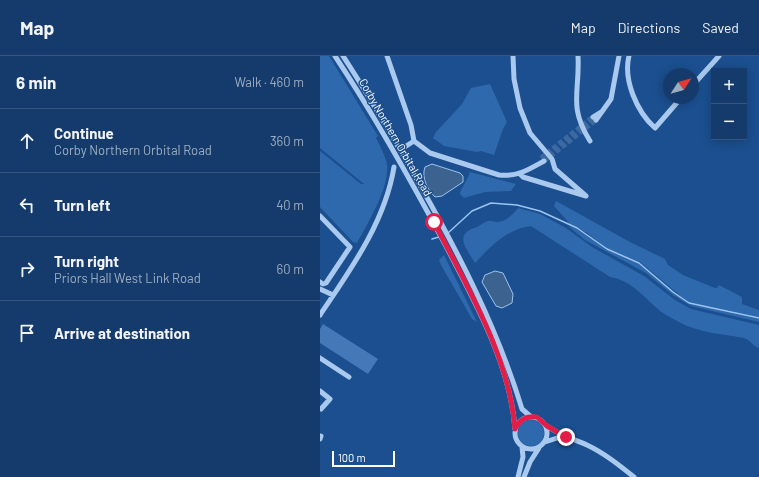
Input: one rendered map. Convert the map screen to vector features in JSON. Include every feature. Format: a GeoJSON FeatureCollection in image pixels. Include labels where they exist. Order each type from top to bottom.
{"type":"FeatureCollection","features":[{"type":"Feature","properties":{"kind":"street","name":"Corby Northern Orbital Road"},"geometry":{"type":"LineString","coordinates":[[335,56],[398,159],[434,222],[478,307],[506,380],[514,411],[515,429]]}},
{"type":"Feature","properties":{"kind":"street","name":"Corby Northern Orbital Road"},"geometry":{"type":"LineString","coordinates":[[343,56],[372,101],[440,219],[483,303],[522,409],[530,416]]}},
{"type":"Feature","properties":{"kind":"street"},"geometry":{"type":"LineString","coordinates":[[387,56],[411,125],[414,141],[430,153],[499,175],[509,176],[520,174],[542,159]]}},
{"type":"Feature","properties":{"kind":"street"},"geometry":{"type":"LineString","coordinates":[[513,56],[514,79],[520,108],[530,133],[552,159],[555,169],[586,196],[523,177],[520,174]]}},
{"type":"Feature","properties":{"kind":"street"},"geometry":{"type":"LineString","coordinates":[[578,56],[576,111],[580,124],[590,141]]}},
{"type":"Feature","properties":{"kind":"street"},"geometry":{"type":"LineString","coordinates":[[595,118],[605,109],[613,93],[619,56]]}},
{"type":"Feature","properties":{"kind":"street"},"geometry":{"type":"LineString","coordinates":[[629,56],[627,63],[629,78],[637,108],[645,119],[655,128],[676,104]]}},
{"type":"Feature","properties":{"kind":"street"},"geometry":{"type":"LineString","coordinates":[[699,78],[719,56]]}},
{"type":"Feature","properties":{"kind":"street"},"geometry":{"type":"LineString","coordinates":[[400,150],[414,141]]}},
{"type":"Feature","properties":{"kind":"street"},"geometry":{"type":"LineString","coordinates":[[321,313],[362,250],[382,212],[388,195],[394,167]]}},
{"type":"Feature","properties":{"kind":"street"},"geometry":{"type":"LineString","coordinates":[[320,216],[350,247],[326,283],[323,284],[320,282]]}},
{"type":"Feature","properties":{"kind":"street"},"geometry":{"type":"LineString","coordinates":[[320,289],[333,295]]}},
{"type":"Feature","properties":{"kind":"street"},"geometry":{"type":"LineString","coordinates":[[320,358],[350,377]]}},
{"type":"Feature","properties":{"kind":"street"},"geometry":{"type":"LineString","coordinates":[[320,392],[330,399],[321,409]]}},
{"type":"Feature","properties":{"kind":"street"},"geometry":{"type":"LineString","coordinates":[[518,477],[523,458],[522,447],[516,438],[515,429],[521,420],[530,416],[541,419],[547,426],[566,437],[587,445],[608,457],[634,477]]}},
{"type":"Feature","properties":{"kind":"street"},"geometry":{"type":"LineString","coordinates":[[524,477],[530,462],[545,442],[548,435],[547,426]]}},
{"type":"Feature","properties":{"kind":"street"},"geometry":{"type":"LineString","coordinates":[[545,442],[566,437]]}},
{"type":"Feature","properties":{"kind":"street"},"geometry":{"type":"LineString","coordinates":[[522,447],[528,449],[539,448]]}},
{"type":"Feature","properties":{"kind":"shaded area"},"geometry":{"type":"Polygon","coordinates":[[[320,56],[329,56],[378,136],[376,138],[387,164],[387,173],[382,194],[357,243],[353,242],[320,207],[320,151],[361,184],[364,184],[320,148],[320,56]]]}},
{"type":"Feature","properties":{"kind":"shaded area"},"geometry":{"type":"Polygon","coordinates":[[[490,84],[507,122],[494,155],[481,151],[477,152],[444,146],[433,138],[436,132],[462,104],[471,88],[490,84]]]}},
{"type":"Feature","properties":{"kind":"shaded area"},"geometry":{"type":"Polygon","coordinates":[[[432,164],[460,173],[463,176],[463,182],[442,196],[435,197],[428,187],[424,175],[425,167],[432,164]]]}},
{"type":"Feature","properties":{"kind":"shaded area"},"geometry":{"type":"Polygon","coordinates":[[[470,172],[516,184],[511,191],[485,192],[464,198],[460,192],[470,172]]]}},
{"type":"Feature","properties":{"kind":"shaded area"},"geometry":{"type":"Polygon","coordinates":[[[556,201],[630,242],[665,259],[668,265],[683,275],[715,288],[719,285],[742,297],[742,304],[759,310],[759,318],[689,303],[640,262],[607,249],[587,233],[570,224],[554,206],[556,201]]]}},
{"type":"Feature","properties":{"kind":"shaded area"},"geometry":{"type":"Polygon","coordinates":[[[518,208],[540,214],[566,228],[592,247],[644,276],[675,300],[691,309],[759,325],[759,348],[744,338],[694,329],[674,320],[660,311],[643,295],[625,282],[610,277],[531,226],[514,231],[500,239],[475,263],[465,247],[463,238],[465,233],[487,221],[498,222],[507,219],[518,208]]]}},
{"type":"Feature","properties":{"kind":"shaded area"},"geometry":{"type":"Polygon","coordinates":[[[568,226],[577,229],[608,250],[636,261],[689,304],[759,319],[759,322],[691,306],[673,295],[646,273],[585,240],[568,226]]]}},
{"type":"Feature","properties":{"kind":"shaded area"},"geometry":{"type":"Polygon","coordinates":[[[444,255],[477,322],[472,319],[441,265],[439,260],[444,255]]]}},
{"type":"Feature","properties":{"kind":"shaded area"},"geometry":{"type":"Polygon","coordinates":[[[495,271],[503,273],[513,294],[512,303],[502,308],[496,306],[482,282],[485,275],[495,271]]]}},
{"type":"Feature","properties":{"kind":"shaded area"},"geometry":{"type":"Polygon","coordinates":[[[531,420],[540,424],[544,433],[540,442],[531,446],[522,442],[518,433],[522,424],[531,420]]]}},
{"type":"Feature","properties":{"kind":"building"},"geometry":{"type":"Polygon","coordinates":[[[323,324],[378,359],[368,374],[320,343],[320,329],[323,324]]]}},
{"type":"Feature","properties":{"kind":"waterway"},"geometry":{"type":"LineString","coordinates":[[448,233],[472,211],[491,203],[517,205],[540,211],[577,228],[607,249],[639,263],[673,292],[689,303],[759,318]]}},
{"type":"Feature","properties":{"kind":"waterway"},"geometry":{"type":"LineString","coordinates":[[432,239],[439,237]]}},
{"type":"Feature","properties":{"kind":"tunnel"},"geometry":{"type":"LineString","coordinates":[[541,158],[593,117]]}},
{"type":"Feature","properties":{"kind":"tunnel"},"geometry":{"type":"LineString","coordinates":[[544,161],[596,120]]}},
{"type":"Feature","properties":{"kind":"route"},"geometry":{"type":"LineString","coordinates":[[434,222],[478,307],[493,343],[506,380],[514,411],[515,429],[521,420],[530,416],[537,417],[547,426],[566,437]]}}]}
